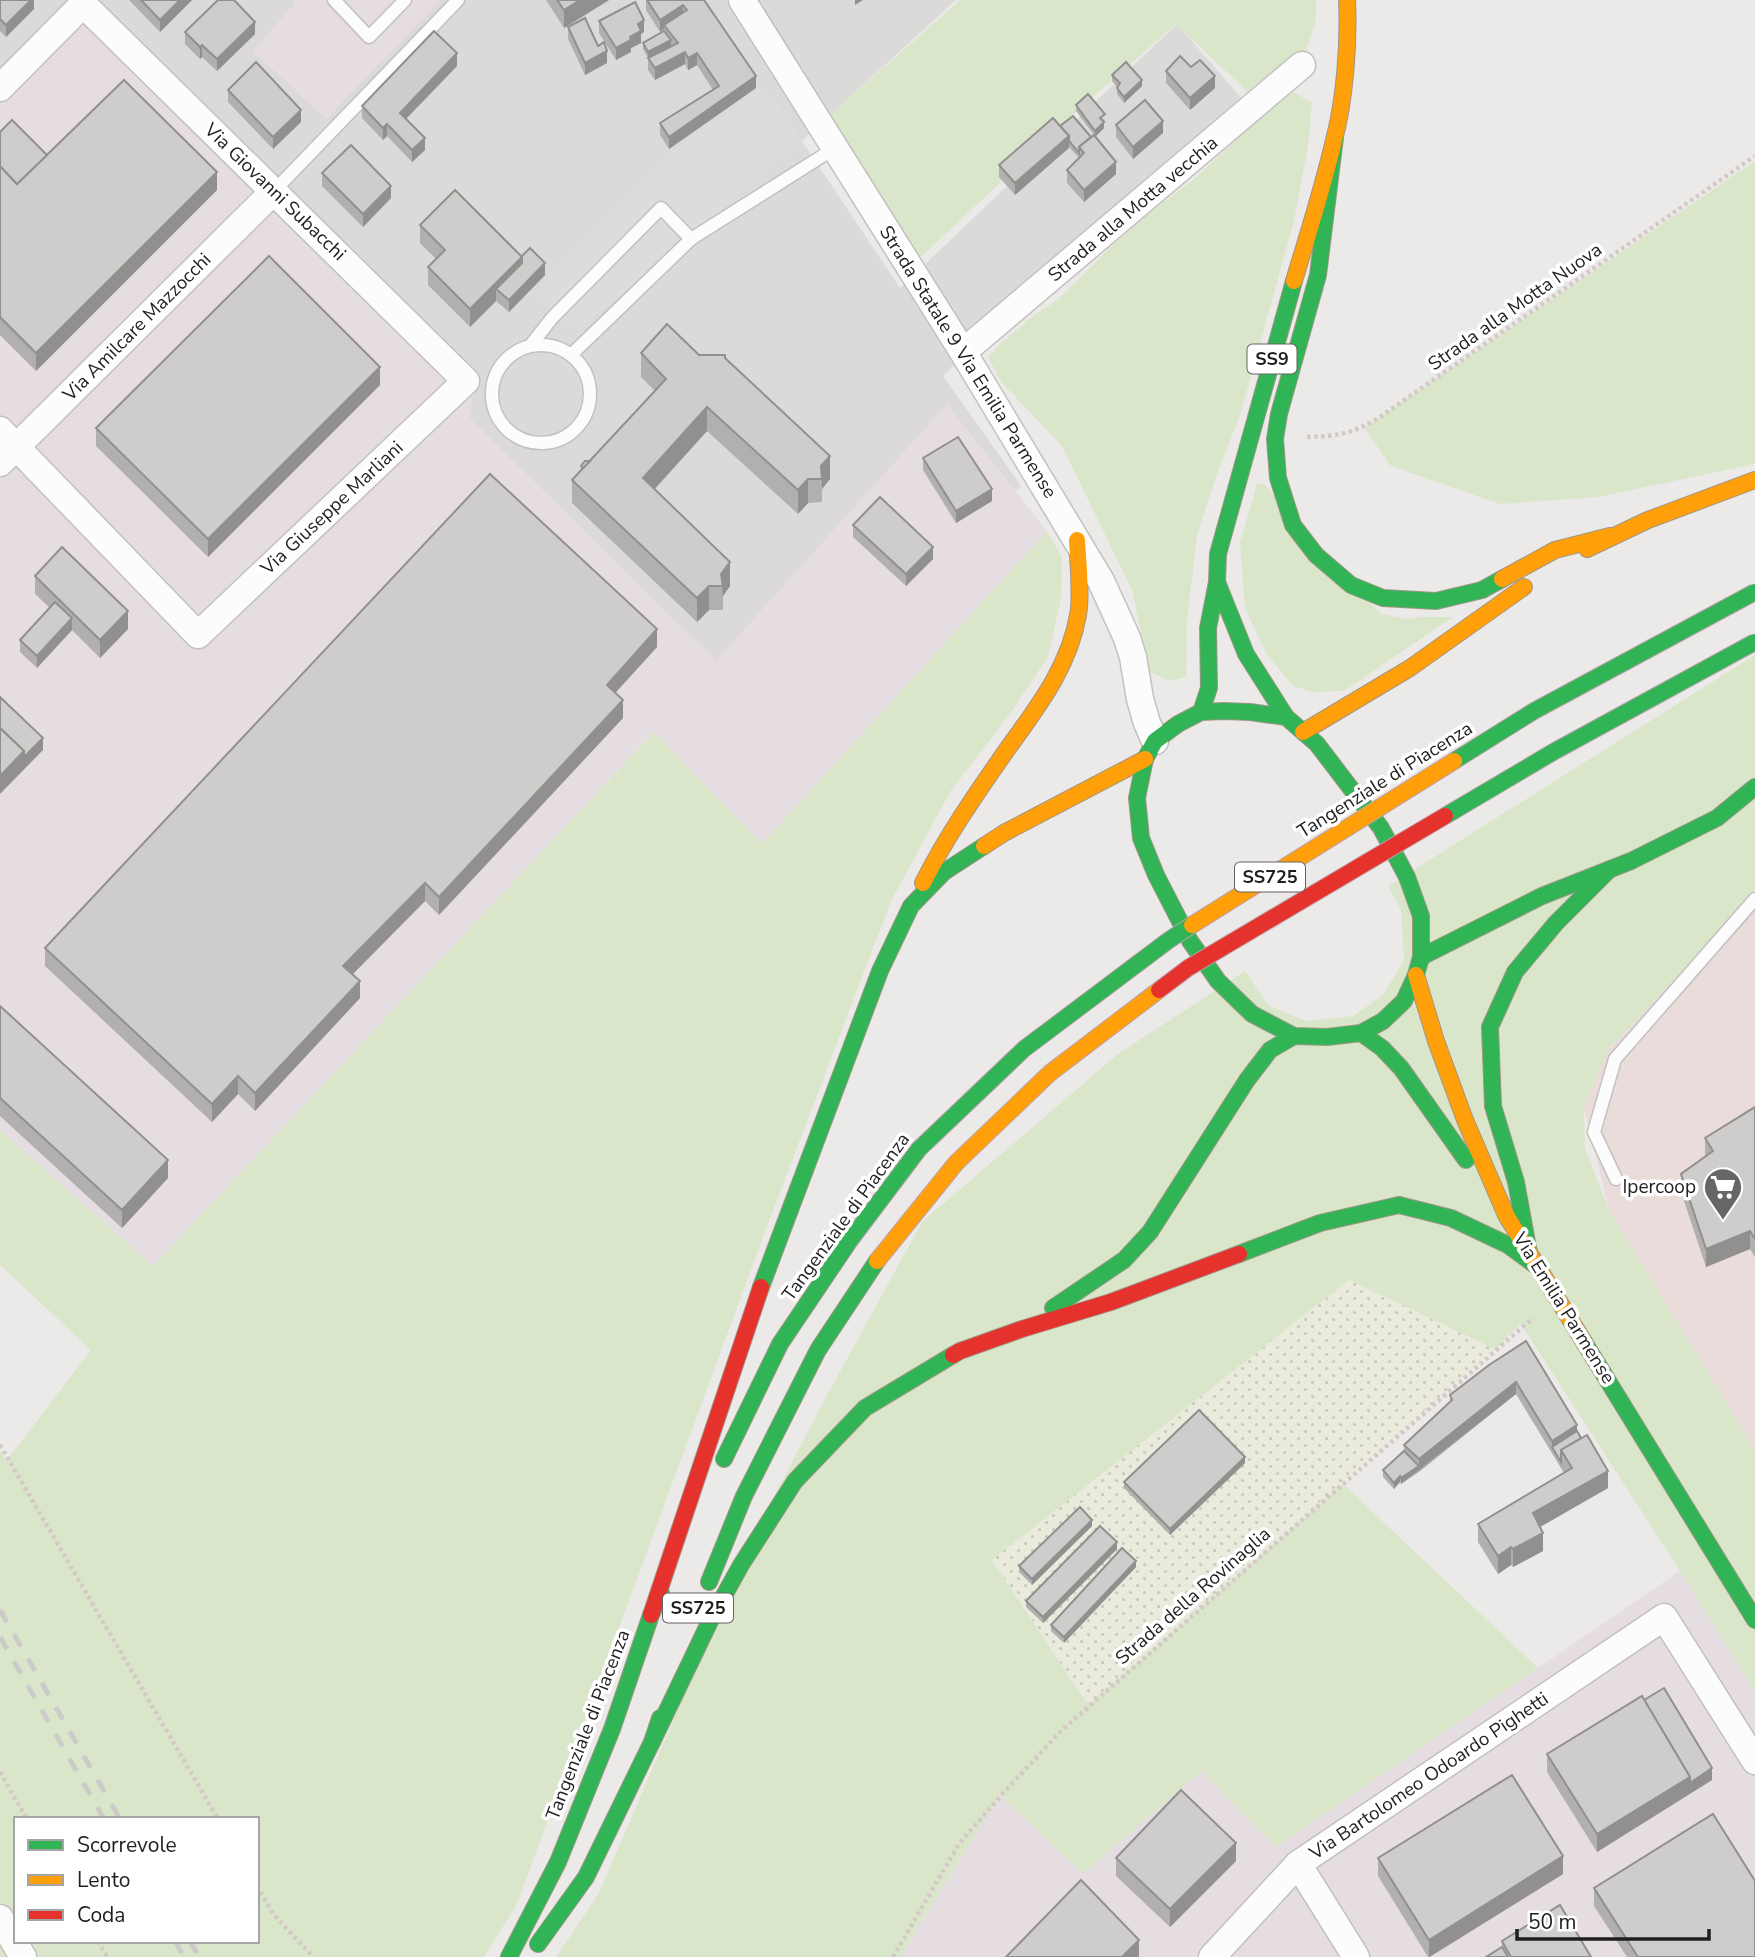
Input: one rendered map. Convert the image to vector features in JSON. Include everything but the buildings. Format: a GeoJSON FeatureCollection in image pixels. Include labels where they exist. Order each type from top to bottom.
{"type":"FeatureCollection","features":[{"type":"Feature","properties":{"kind":"main road","name":"SS9"},"geometry":{"type":"LineString","coordinates":[[1217,582],[1218,554],[1226,523],[1335,138],[1344,71],[1347,0]]}},
{"type":"Feature","properties":{"kind":"main road"},"geometry":{"type":"LineString","coordinates":[[1335,138],[1318,275],[1279,414],[1275,439],[1278,478],[1293,525],[1316,555],[1351,585],[1383,598],[1436,601],[1482,590],[1555,550],[1610,536]]}},
{"type":"Feature","properties":{"kind":"main road"},"geometry":{"type":"LineString","coordinates":[[1303,732],[1410,668],[1546,571],[1610,536],[1755,480]]}},
{"type":"Feature","properties":{"kind":"main road"},"geometry":{"type":"LineString","coordinates":[[651,1615],[751,1314],[880,971],[937,855],[1005,752],[1046,696],[1068,652],[1079,612],[1077,540]]}},
{"type":"Feature","properties":{"kind":"main road"},"geometry":{"type":"LineString","coordinates":[[1201,712],[1209,688],[1208,628],[1217,582]]}},
{"type":"Feature","properties":{"kind":"main road"},"geometry":{"type":"LineString","coordinates":[[1150,750],[1137,798],[1142,838],[1156,874],[1190,941],[1218,981],[1252,1014],[1294,1036],[1328,1037],[1361,1033],[1383,1021],[1404,1001],[1421,957],[1421,916],[1407,877],[1381,828],[1317,744],[1286,717],[1246,654],[1217,582]]}},
{"type":"Feature","properties":{"kind":"main road","name":"Tangenziale di Piacenza"},"geometry":{"type":"LineString","coordinates":[[720,1467],[780,1344],[848,1243],[919,1149],[1024,1049],[1169,940],[1534,711],[1755,592]]}},
{"type":"Feature","properties":{"kind":"main road","name":"SS725"},"geometry":{"type":"LineString","coordinates":[[528,1957],[586,1877],[652,1742],[698,1608],[744,1496],[818,1350],[877,1261],[956,1163],[1050,1073],[1188,968],[1555,751],[1755,642]]}},
{"type":"Feature","properties":{"kind":"main road"},"geometry":{"type":"LineString","coordinates":[[911,906],[944,872],[1004,833],[1150,750],[1178,724],[1201,712],[1250,712],[1286,717]]}},
{"type":"Feature","properties":{"kind":"main road"},"geometry":{"type":"LineString","coordinates":[[1421,957],[1542,896],[1610,869],[1717,818],[1755,787]]}},
{"type":"Feature","properties":{"kind":"main road"},"geometry":{"type":"LineString","coordinates":[[1530,1253],[1516,1182],[1493,1106],[1490,1027],[1515,972],[1556,923],[1610,869]]}},
{"type":"Feature","properties":{"kind":"main road","name":"Via Emilia Parmense"},"geometry":{"type":"LineString","coordinates":[[1416,975],[1427,1017],[1465,1119],[1506,1215],[1755,1620]]}},
{"type":"Feature","properties":{"kind":"main road"},"geometry":{"type":"LineString","coordinates":[[1361,1033],[1382,1048],[1401,1068],[1506,1215]]}},
{"type":"Feature","properties":{"kind":"main road"},"geometry":{"type":"LineString","coordinates":[[1022,1329],[1124,1261],[1150,1232],[1247,1080],[1270,1050],[1294,1036]]}},
{"type":"Feature","properties":{"kind":"main road"},"geometry":{"type":"LineString","coordinates":[[652,1742],[711,1619],[741,1565],[795,1481],[865,1408],[960,1351],[1111,1302],[1320,1223],[1399,1205],[1451,1218],[1508,1245],[1539,1268]]}},
{"type":"Feature","properties":{"kind":"main road","name":"Tangenziale di Piacenza"},"geometry":{"type":"LineString","coordinates":[[509,1957],[558,1862],[612,1729],[651,1615],[708,1492]]}},
{"type":"Feature","properties":{"kind":"street","name":"Strada Statale 9 Via Emilia Parmense"},"geometry":{"type":"LineString","coordinates":[[742,0],[963,352],[1101,581],[1133,657],[1150,750]]}},
{"type":"Feature","properties":{"kind":"street","name":"Via Giovanni Subacchi"},"geometry":{"type":"LineString","coordinates":[[84,2],[466,381]]}},
{"type":"Feature","properties":{"kind":"street"},"geometry":{"type":"LineString","coordinates":[[0,88],[84,2]]}},
{"type":"Feature","properties":{"kind":"street","name":"Strada alla Motta vecchia"},"geometry":{"type":"LineString","coordinates":[[963,352],[1302,65]]}},
{"type":"Feature","properties":{"kind":"street","name":"Via Amilcare Mazzocchi"},"geometry":{"type":"LineString","coordinates":[[5,447],[274,191]]}},
{"type":"Feature","properties":{"kind":"street","name":"Via Giuseppe Marliani"},"geometry":{"type":"LineString","coordinates":[[5,447],[198,635],[466,381]]}},
{"type":"Feature","properties":{"kind":"street","name":"Via Bartolomeo Odoardo Pighetti"},"geometry":{"type":"LineString","coordinates":[[1212,1957],[1298,1864],[1664,1617],[1755,1761]]}},
{"type":"Feature","properties":{"kind":"street"},"geometry":{"type":"LineString","coordinates":[[1298,1864],[1356,1957]]}},
{"type":"Feature","properties":{"kind":"street"},"geometry":{"type":"LineString","coordinates":[[0,1918],[14,1942]]}},
{"type":"Feature","properties":{"kind":"lane"},"geometry":{"type":"LineString","coordinates":[[334,0],[369,37],[405,0]]}},
{"type":"Feature","properties":{"kind":"lane"},"geometry":{"type":"LineString","coordinates":[[274,191],[458,0]]}},
{"type":"Feature","properties":{"kind":"lane"},"geometry":{"type":"LineString","coordinates":[[571,355],[691,239],[835,148]]}},
{"type":"Feature","properties":{"kind":"lane"},"geometry":{"type":"LineString","coordinates":[[530,345],[552,318],[662,208],[691,239]]}},
{"type":"Feature","properties":{"kind":"lane"},"geometry":{"type":"LineString","coordinates":[[530,345],[551,346],[571,355],[582,367],[589,382],[590,399],[586,415],[577,429],[563,439],[530,443],[515,437],[502,425],[494,411],[491,394],[494,378],[502,363],[514,352],[530,345]]}},
{"type":"Feature","properties":{"kind":"lane"},"geometry":{"type":"LineString","coordinates":[[1616,1179],[1594,1132],[1615,1059],[1755,899]]}},
{"type":"Feature","properties":{"kind":"path","name":"Strada alla Motta Nuova"},"geometry":{"type":"LineString","coordinates":[[1275,439],[1335,436],[1359,430],[1755,156]]}},
{"type":"Feature","properties":{"kind":"path","name":"Strada della Rovinaglia"},"geometry":{"type":"LineString","coordinates":[[893,1957],[958,1844],[1061,1731],[1557,1297]]}},
{"type":"Feature","properties":{"kind":"path"},"geometry":{"type":"LineString","coordinates":[[0,1445],[217,1817]]}},
{"type":"Feature","properties":{"kind":"path"},"geometry":{"type":"LineString","coordinates":[[0,1772],[26,1817]]}},
{"type":"Feature","properties":{"kind":"path"},"geometry":{"type":"LineString","coordinates":[[259,1889],[274,1915],[313,1957]]}},
{"type":"Feature","properties":{"kind":"shaded area"},"geometry":{"type":"Polygon","coordinates":[[[0,0],[956,0],[802,141],[900,288],[1177,24],[1244,101],[943,376],[1021,486],[899,608],[716,661],[470,419],[0,88],[0,0]]]}},
{"type":"Feature","properties":{"kind":"shaded area"},"geometry":{"type":"Polygon","coordinates":[[[293,0],[441,0],[326,119],[253,51],[295,3],[293,0]]]}},
{"type":"Feature","properties":{"kind":"shaded area"},"geometry":{"type":"Polygon","coordinates":[[[83,2],[476,378],[470,419],[716,661],[947,404],[1047,531],[762,844],[653,732],[153,1267],[0,1130],[0,88],[83,2]]]}},
{"type":"Feature","properties":{"kind":"shaded area"},"geometry":{"type":"Polygon","coordinates":[[[764,85],[802,141],[580,330],[563,323],[534,294],[666,156],[764,85]]]}},
{"type":"Feature","properties":{"kind":"shaded area"},"geometry":{"type":"Polygon","coordinates":[[[1755,894],[1755,1450],[1609,1210],[1584,1107],[1608,1050],[1755,894]]]}},
{"type":"Feature","properties":{"kind":"shaded area"},"geometry":{"type":"Polygon","coordinates":[[[1349,1280],[1495,1349],[1088,1705],[992,1559],[1349,1280]]]}},
{"type":"Feature","properties":{"kind":"shaded area"},"geometry":{"type":"Polygon","coordinates":[[[1680,1571],[1755,1692],[1755,1957],[900,1957],[1000,1794],[1083,1874],[1201,1771],[1276,1847],[1680,1571]]]}},
{"type":"Feature","properties":{"kind":"green space"},"geometry":{"type":"Polygon","coordinates":[[[960,0],[1316,0],[1316,19],[1302,65],[1258,102],[1176,24],[1076,112],[910,267],[820,124],[960,0]]]}},
{"type":"Feature","properties":{"kind":"green space"},"geometry":{"type":"Polygon","coordinates":[[[1294,92],[1312,103],[1308,146],[1294,221],[1240,415],[1197,535],[1187,621],[1186,677],[1168,681],[1149,671],[1132,590],[1062,446],[1001,382],[988,357],[1032,317],[1057,300],[1146,216],[1192,181],[1276,103],[1294,92]]]}},
{"type":"Feature","properties":{"kind":"green space"},"geometry":{"type":"Polygon","coordinates":[[[1755,161],[1755,464],[1598,497],[1500,504],[1391,466],[1364,428],[1755,161]]]}},
{"type":"Feature","properties":{"kind":"green space"},"geometry":{"type":"Polygon","coordinates":[[[1257,484],[1264,484],[1381,614],[1407,619],[1453,617],[1344,691],[1313,692],[1293,686],[1266,653],[1245,608],[1240,543],[1257,484]]]}},
{"type":"Feature","properties":{"kind":"green space"},"geometry":{"type":"Polygon","coordinates":[[[1047,531],[1062,557],[1061,598],[1048,657],[1011,712],[950,792],[891,901],[766,1229],[517,1904],[484,1957],[0,1957],[0,1451],[6,1461],[91,1350],[0,1265],[0,1130],[153,1266],[654,732],[762,844],[1047,531]]]}},
{"type":"Feature","properties":{"kind":"green space"},"geometry":{"type":"Polygon","coordinates":[[[1755,655],[1755,894],[1608,1050],[1584,1108],[1585,1149],[1609,1210],[1755,1450],[1755,1692],[1521,1324],[1495,1349],[1349,1280],[992,1560],[1088,1705],[1343,1484],[1538,1668],[1276,1847],[1201,1771],[1083,1874],[1000,1795],[900,1957],[556,1957],[598,1895],[752,1538],[922,1222],[1118,1054],[1245,971],[1269,1006],[1306,1021],[1353,1016],[1383,995],[1404,960],[1401,910],[1388,886],[1755,655]]]}},
{"type":"Feature","properties":{"kind":"railway"},"geometry":{"type":"LineString","coordinates":[[0,1610],[119,1817]]}},
{"type":"Feature","properties":{"kind":"railway"},"geometry":{"type":"LineString","coordinates":[[0,1637],[103,1817]]}},
{"type":"Feature","properties":{"kind":"railway"},"geometry":{"type":"LineString","coordinates":[[176,1943],[184,1957]]}},
{"type":"Feature","properties":{"kind":"railway"},"geometry":{"type":"LineString","coordinates":[[191,1943],[199,1957]]}},
{"type":"Feature","properties":{"kind":"traffic: fast"},"geometry":{"type":"LineString","coordinates":[[1335,138],[1318,275],[1279,414],[1275,439],[1278,478],[1293,525],[1316,555],[1351,585],[1383,598],[1436,601],[1482,590],[1502,579]]}},
{"type":"Feature","properties":{"kind":"traffic: fast"},"geometry":{"type":"LineString","coordinates":[[1286,717],[1246,654],[1217,582],[1218,554],[1294,281]]}},
{"type":"Feature","properties":{"kind":"traffic: fast"},"geometry":{"type":"LineString","coordinates":[[1201,712],[1209,688],[1208,628],[1217,582]]}},
{"type":"Feature","properties":{"kind":"traffic: fast"},"geometry":{"type":"LineString","coordinates":[[1454,761],[1534,711],[1755,592]]}},
{"type":"Feature","properties":{"kind":"traffic: fast"},"geometry":{"type":"LineString","coordinates":[[1445,816],[1555,751],[1755,642]]}},
{"type":"Feature","properties":{"kind":"traffic: fast"},"geometry":{"type":"LineString","coordinates":[[1224,711],[1286,717],[1317,744],[1381,828],[1407,877],[1421,916],[1421,957],[1416,975],[1404,1001],[1383,1021],[1361,1033],[1327,1037],[1294,1036],[1252,1014],[1218,981],[1190,941],[1156,875],[1141,838],[1137,798],[1145,759],[1155,741],[1178,724],[1201,712],[1224,711]]}},
{"type":"Feature","properties":{"kind":"traffic: fast"},"geometry":{"type":"LineString","coordinates":[[1421,957],[1542,896],[1631,861],[1717,818],[1755,787]]}},
{"type":"Feature","properties":{"kind":"traffic: fast"},"geometry":{"type":"LineString","coordinates":[[761,1287],[880,971],[911,906],[944,872],[984,846]]}},
{"type":"Feature","properties":{"kind":"traffic: fast"},"geometry":{"type":"LineString","coordinates":[[1529,1253],[1516,1182],[1493,1106],[1490,1027],[1515,972],[1556,923],[1610,869]]}},
{"type":"Feature","properties":{"kind":"traffic: fast"},"geometry":{"type":"LineString","coordinates":[[848,1243],[919,1149],[1024,1049],[1192,925]]}},
{"type":"Feature","properties":{"kind":"traffic: fast"},"geometry":{"type":"LineString","coordinates":[[1361,1033],[1382,1048],[1401,1068],[1466,1160]]}},
{"type":"Feature","properties":{"kind":"traffic: fast"},"geometry":{"type":"LineString","coordinates":[[1053,1308],[1124,1260],[1150,1232],[1247,1080],[1270,1050],[1294,1036]]}},
{"type":"Feature","properties":{"kind":"traffic: fast"},"geometry":{"type":"LineString","coordinates":[[1239,1254],[1320,1223],[1399,1205],[1451,1218],[1508,1245],[1539,1268]]}},
{"type":"Feature","properties":{"kind":"traffic: fast"},"geometry":{"type":"LineString","coordinates":[[724,1459],[780,1344],[848,1243]]}},
{"type":"Feature","properties":{"kind":"traffic: fast"},"geometry":{"type":"LineString","coordinates":[[709,1582],[744,1496],[818,1350],[877,1261]]}},
{"type":"Feature","properties":{"kind":"traffic: fast"},"geometry":{"type":"LineString","coordinates":[[1584,1342],[1755,1620]]}},
{"type":"Feature","properties":{"kind":"traffic: fast"},"geometry":{"type":"LineString","coordinates":[[652,1742],[711,1619],[741,1565],[795,1481],[865,1408],[953,1355]]}},
{"type":"Feature","properties":{"kind":"traffic: fast"},"geometry":{"type":"LineString","coordinates":[[509,1957],[558,1862],[612,1729],[661,1593]]}},
{"type":"Feature","properties":{"kind":"traffic: fast"},"geometry":{"type":"LineString","coordinates":[[538,1944],[586,1877],[652,1742],[660,1718]]}},
{"type":"Feature","properties":{"kind":"traffic: slow"},"geometry":{"type":"LineString","coordinates":[[1294,281],[1338,124],[1345,71],[1347,0]]}},
{"type":"Feature","properties":{"kind":"traffic: slow"},"geometry":{"type":"LineString","coordinates":[[1587,549],[1648,520],[1755,480]]}},
{"type":"Feature","properties":{"kind":"traffic: slow"},"geometry":{"type":"LineString","coordinates":[[1502,579],[1555,550],[1610,536]]}},
{"type":"Feature","properties":{"kind":"traffic: slow"},"geometry":{"type":"LineString","coordinates":[[923,883],[962,816],[1040,703],[1067,653],[1079,607],[1077,540]]}},
{"type":"Feature","properties":{"kind":"traffic: slow"},"geometry":{"type":"LineString","coordinates":[[1303,732],[1410,668],[1524,587]]}},
{"type":"Feature","properties":{"kind":"traffic: slow"},"geometry":{"type":"LineString","coordinates":[[984,846],[1145,759]]}},
{"type":"Feature","properties":{"kind":"traffic: slow"},"geometry":{"type":"LineString","coordinates":[[1192,925],[1454,761]]}},
{"type":"Feature","properties":{"kind":"traffic: slow"},"geometry":{"type":"LineString","coordinates":[[1416,975],[1436,1041],[1465,1120],[1506,1215],[1584,1342]]}},
{"type":"Feature","properties":{"kind":"traffic: slow"},"geometry":{"type":"LineString","coordinates":[[877,1261],[956,1163],[1050,1073],[1159,990]]}},
{"type":"Feature","properties":{"kind":"traffic: jam"},"geometry":{"type":"LineString","coordinates":[[1159,990],[1188,968],[1445,816]]}},
{"type":"Feature","properties":{"kind":"traffic: jam"},"geometry":{"type":"LineString","coordinates":[[953,1355],[1022,1329],[1111,1302],[1239,1254]]}},
{"type":"Feature","properties":{"kind":"traffic: jam"},"geometry":{"type":"LineString","coordinates":[[651,1615],[761,1287]]}},
{"type":"Feature","properties":{"kind":"place","name":"Ipercoop"},"geometry":{"type":"Point","coordinates":[1723,1221]}}]}
